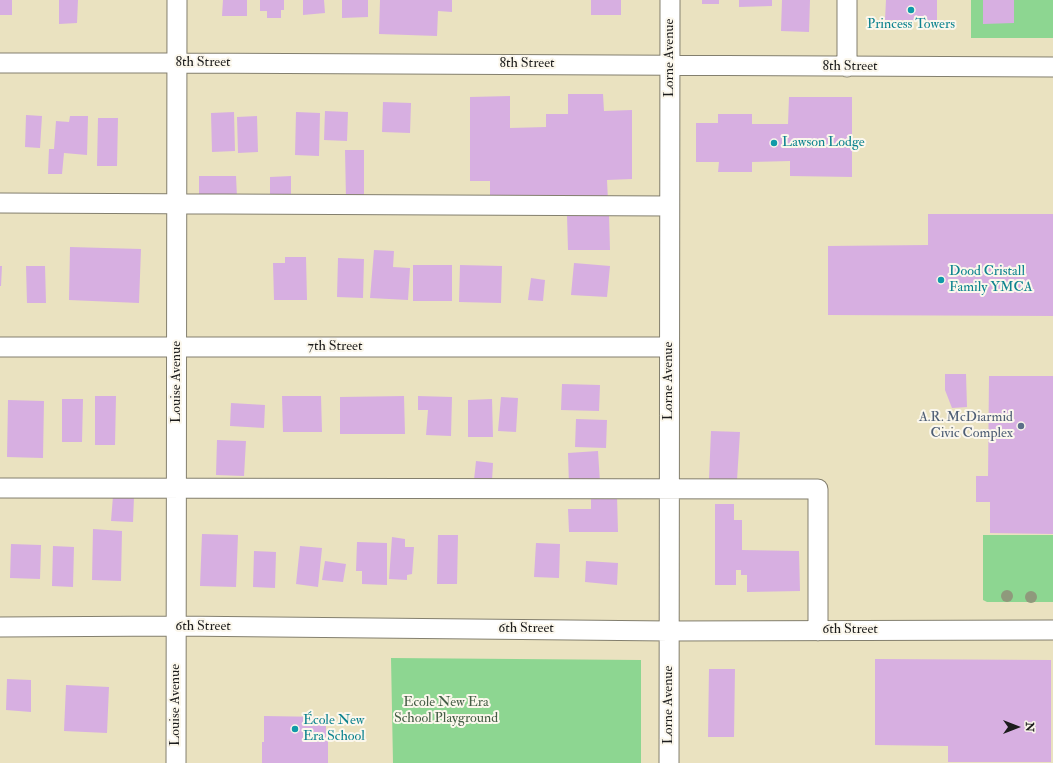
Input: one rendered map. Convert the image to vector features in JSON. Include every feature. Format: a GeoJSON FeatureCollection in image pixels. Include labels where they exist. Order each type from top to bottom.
{"type":"FeatureCollection","features":[{"type":"Feature","properties":{"kind":"street","name":"Louise Avenue"},"geometry":{"type":"LineString","coordinates":[[176,763],[177,0]]}},
{"type":"Feature","properties":{"kind":"street","name":"Lorne Avenue"},"geometry":{"type":"LineString","coordinates":[[669,763],[670,0]]}},
{"type":"Feature","properties":{"kind":"street"},"geometry":{"type":"LineString","coordinates":[[847,0],[847,67]]}},
{"type":"Feature","properties":{"kind":"street","name":"8th Street"},"geometry":{"type":"LineString","coordinates":[[0,63],[1053,67]]}},
{"type":"Feature","properties":{"kind":"street"},"geometry":{"type":"LineString","coordinates":[[0,203],[669,206]]}},
{"type":"Feature","properties":{"kind":"street","name":"7th Street"},"geometry":{"type":"LineString","coordinates":[[0,347],[669,347]]}},
{"type":"Feature","properties":{"kind":"street"},"geometry":{"type":"LineString","coordinates":[[0,488],[818,489],[818,630]]}},
{"type":"Feature","properties":{"kind":"street","name":"6th Street"},"geometry":{"type":"LineString","coordinates":[[0,627],[176,626],[669,630],[1053,630]]}},
{"type":"Feature","properties":{"kind":"green space"},"geometry":{"type":"Polygon","coordinates":[[[971,0],[1053,0],[1053,38],[971,38],[971,0]]]}},
{"type":"Feature","properties":{"kind":"green space"},"geometry":{"type":"Polygon","coordinates":[[[983,535],[1053,535],[1053,602],[987,602],[983,600],[983,535]]]}},
{"type":"Feature","properties":{"kind":"green space","name":"Ecole New Era School Playground"},"geometry":{"type":"Polygon","coordinates":[[[391,658],[641,660],[641,763],[393,763],[391,658]]]}},
{"type":"Feature","properties":{"kind":"building"},"geometry":{"type":"Polygon","coordinates":[[[0,0],[12,0],[12,15],[0,15],[0,0]]]}},
{"type":"Feature","properties":{"kind":"building"},"geometry":{"type":"Polygon","coordinates":[[[59,0],[78,0],[77,23],[59,24],[59,0]]]}},
{"type":"Feature","properties":{"kind":"building"},"geometry":{"type":"Polygon","coordinates":[[[223,0],[247,0],[247,16],[222,16],[223,0]]]}},
{"type":"Feature","properties":{"kind":"building"},"geometry":{"type":"Polygon","coordinates":[[[260,0],[284,0],[284,10],[281,10],[281,18],[267,18],[267,11],[260,11],[260,0]]]}},
{"type":"Feature","properties":{"kind":"building"},"geometry":{"type":"Polygon","coordinates":[[[303,0],[324,0],[325,13],[303,15],[303,0]]]}},
{"type":"Feature","properties":{"kind":"building"},"geometry":{"type":"Polygon","coordinates":[[[342,0],[368,0],[368,17],[342,18],[342,0]]]}},
{"type":"Feature","properties":{"kind":"building"},"geometry":{"type":"Polygon","coordinates":[[[380,0],[452,0],[452,12],[438,11],[437,36],[379,34],[380,0]]]}},
{"type":"Feature","properties":{"kind":"building"},"geometry":{"type":"Polygon","coordinates":[[[591,0],[621,0],[621,15],[591,15],[591,0]]]}},
{"type":"Feature","properties":{"kind":"building"},"geometry":{"type":"Polygon","coordinates":[[[702,0],[719,0],[719,4],[702,4],[702,0]]]}},
{"type":"Feature","properties":{"kind":"building"},"geometry":{"type":"Polygon","coordinates":[[[739,0],[772,0],[772,6],[739,7],[739,0]]]}},
{"type":"Feature","properties":{"kind":"building"},"geometry":{"type":"Polygon","coordinates":[[[782,0],[810,0],[809,32],[781,31],[782,0]]]}},
{"type":"Feature","properties":{"kind":"building","name":"Princess Towers"},"geometry":{"type":"Polygon","coordinates":[[[886,0],[937,0],[937,21],[885,20],[886,0]]]}},
{"type":"Feature","properties":{"kind":"building"},"geometry":{"type":"Polygon","coordinates":[[[983,0],[1014,0],[1014,23],[983,24],[983,0]]]}},
{"type":"Feature","properties":{"kind":"building"},"geometry":{"type":"Polygon","coordinates":[[[568,94],[603,94],[604,111],[632,110],[632,179],[607,180],[608,201],[490,201],[490,181],[470,181],[470,97],[510,96],[510,128],[546,127],[546,114],[568,114],[568,94]]]}},
{"type":"Feature","properties":{"kind":"building","name":"Lawson Lodge"},"geometry":{"type":"Polygon","coordinates":[[[789,97],[852,97],[852,177],[790,176],[790,161],[752,162],[752,172],[718,172],[719,162],[696,162],[696,123],[718,123],[718,114],[752,114],[752,124],[788,124],[789,97]]]}},
{"type":"Feature","properties":{"kind":"building"},"geometry":{"type":"Polygon","coordinates":[[[383,102],[411,103],[410,133],[382,132],[383,102]]]}},
{"type":"Feature","properties":{"kind":"building"},"geometry":{"type":"Polygon","coordinates":[[[325,111],[348,112],[347,141],[324,140],[325,111]]]}},
{"type":"Feature","properties":{"kind":"building"},"geometry":{"type":"Polygon","coordinates":[[[234,112],[235,151],[212,152],[211,113],[234,112]]]}},
{"type":"Feature","properties":{"kind":"building"},"geometry":{"type":"Polygon","coordinates":[[[296,112],[320,113],[319,156],[295,155],[296,112]]]}},
{"type":"Feature","properties":{"kind":"building"},"geometry":{"type":"Polygon","coordinates":[[[26,115],[42,116],[40,148],[25,147],[26,115]]]}},
{"type":"Feature","properties":{"kind":"building"},"geometry":{"type":"Polygon","coordinates":[[[70,116],[88,116],[87,155],[64,153],[62,174],[48,174],[49,149],[54,149],[56,121],[69,122],[70,116]]]}},
{"type":"Feature","properties":{"kind":"building"},"geometry":{"type":"Polygon","coordinates":[[[257,116],[258,152],[238,153],[237,117],[257,116]]]}},
{"type":"Feature","properties":{"kind":"building"},"geometry":{"type":"Polygon","coordinates":[[[98,118],[118,118],[117,166],[97,166],[98,118]]]}},
{"type":"Feature","properties":{"kind":"building"},"geometry":{"type":"Polygon","coordinates":[[[345,150],[364,150],[364,198],[346,199],[345,150]]]}},
{"type":"Feature","properties":{"kind":"building"},"geometry":{"type":"Polygon","coordinates":[[[199,176],[236,176],[237,197],[199,198],[199,176]]]}},
{"type":"Feature","properties":{"kind":"building"},"geometry":{"type":"Polygon","coordinates":[[[291,176],[291,197],[270,197],[270,177],[291,176]]]}},
{"type":"Feature","properties":{"kind":"building"},"geometry":{"type":"Polygon","coordinates":[[[609,214],[610,250],[568,250],[567,215],[609,214]]]}},
{"type":"Feature","properties":{"kind":"building","name":"Dood Cristall Family YMCA"},"geometry":{"type":"Polygon","coordinates":[[[928,214],[1053,214],[1053,316],[828,315],[828,246],[928,245],[928,214]]]}},
{"type":"Feature","properties":{"kind":"building"},"geometry":{"type":"Polygon","coordinates":[[[70,247],[141,249],[139,303],[69,300],[70,247]]]}},
{"type":"Feature","properties":{"kind":"building"},"geometry":{"type":"Polygon","coordinates":[[[374,250],[394,251],[393,267],[410,268],[408,300],[370,298],[374,250]]]}},
{"type":"Feature","properties":{"kind":"building"},"geometry":{"type":"Polygon","coordinates":[[[285,257],[306,257],[307,300],[274,300],[273,263],[285,263],[285,257]]]}},
{"type":"Feature","properties":{"kind":"building"},"geometry":{"type":"Polygon","coordinates":[[[338,258],[364,259],[363,298],[337,297],[338,258]]]}},
{"type":"Feature","properties":{"kind":"building"},"geometry":{"type":"Polygon","coordinates":[[[574,263],[610,266],[607,297],[571,295],[574,263]]]}},
{"type":"Feature","properties":{"kind":"building"},"geometry":{"type":"Polygon","coordinates":[[[413,265],[452,265],[452,301],[413,301],[413,265]]]}},
{"type":"Feature","properties":{"kind":"building"},"geometry":{"type":"Polygon","coordinates":[[[460,265],[502,266],[501,303],[459,302],[460,265]]]}},
{"type":"Feature","properties":{"kind":"building"},"geometry":{"type":"Polygon","coordinates":[[[0,266],[2,266],[1,286],[0,286],[0,266]]]}},
{"type":"Feature","properties":{"kind":"building"},"geometry":{"type":"Polygon","coordinates":[[[26,266],[45,266],[46,303],[27,303],[26,266]]]}},
{"type":"Feature","properties":{"kind":"building"},"geometry":{"type":"Polygon","coordinates":[[[531,278],[545,280],[543,301],[528,300],[531,278]]]}},
{"type":"Feature","properties":{"kind":"building"},"geometry":{"type":"Polygon","coordinates":[[[945,374],[966,374],[967,407],[952,408],[945,390],[945,374]]]}},
{"type":"Feature","properties":{"kind":"building","name":"A.R. McDiarmid Civic Complex"},"geometry":{"type":"Polygon","coordinates":[[[989,376],[1053,376],[1053,534],[990,533],[990,502],[976,502],[976,476],[988,476],[989,376]]]}},
{"type":"Feature","properties":{"kind":"building"},"geometry":{"type":"Polygon","coordinates":[[[562,384],[600,385],[599,411],[561,410],[562,384]]]}},
{"type":"Feature","properties":{"kind":"building"},"geometry":{"type":"Polygon","coordinates":[[[95,396],[116,396],[115,445],[95,445],[95,396]]]}},
{"type":"Feature","properties":{"kind":"building"},"geometry":{"type":"Polygon","coordinates":[[[282,396],[321,396],[322,432],[283,432],[282,396]]]}},
{"type":"Feature","properties":{"kind":"building"},"geometry":{"type":"Polygon","coordinates":[[[404,396],[405,434],[340,434],[340,397],[404,396]]]}},
{"type":"Feature","properties":{"kind":"building"},"geometry":{"type":"Polygon","coordinates":[[[418,396],[452,397],[451,436],[426,435],[428,410],[418,410],[418,396]]]}},
{"type":"Feature","properties":{"kind":"building"},"geometry":{"type":"Polygon","coordinates":[[[501,397],[518,398],[516,432],[498,431],[501,397]]]}},
{"type":"Feature","properties":{"kind":"building"},"geometry":{"type":"Polygon","coordinates":[[[62,399],[83,399],[82,442],[62,442],[62,399]]]}},
{"type":"Feature","properties":{"kind":"building"},"geometry":{"type":"Polygon","coordinates":[[[492,399],[493,437],[468,437],[468,400],[492,399]]]}},
{"type":"Feature","properties":{"kind":"building"},"geometry":{"type":"Polygon","coordinates":[[[8,400],[44,401],[43,458],[7,457],[8,400]]]}},
{"type":"Feature","properties":{"kind":"building"},"geometry":{"type":"Polygon","coordinates":[[[231,403],[265,405],[264,428],[230,426],[231,403]]]}},
{"type":"Feature","properties":{"kind":"building"},"geometry":{"type":"Polygon","coordinates":[[[576,419],[607,420],[606,448],[575,447],[576,419]]]}},
{"type":"Feature","properties":{"kind":"building"},"geometry":{"type":"Polygon","coordinates":[[[711,431],[740,432],[737,480],[709,479],[711,431]]]}},
{"type":"Feature","properties":{"kind":"building"},"geometry":{"type":"Polygon","coordinates":[[[217,440],[246,441],[244,476],[216,475],[217,440]]]}},
{"type":"Feature","properties":{"kind":"building"},"geometry":{"type":"Polygon","coordinates":[[[598,451],[600,483],[569,485],[568,453],[598,451]]]}},
{"type":"Feature","properties":{"kind":"building"},"geometry":{"type":"Polygon","coordinates":[[[476,461],[493,463],[492,481],[474,480],[476,461]]]}},
{"type":"Feature","properties":{"kind":"building"},"geometry":{"type":"Polygon","coordinates":[[[113,496],[134,497],[133,522],[111,521],[113,496]]]}},
{"type":"Feature","properties":{"kind":"building"},"geometry":{"type":"Polygon","coordinates":[[[591,496],[617,496],[618,532],[569,532],[568,509],[591,509],[591,496]]]}},
{"type":"Feature","properties":{"kind":"building"},"geometry":{"type":"Polygon","coordinates":[[[715,504],[734,504],[734,520],[742,520],[742,550],[799,551],[800,591],[747,592],[747,575],[741,575],[741,570],[736,570],[736,585],[715,585],[715,504]]]}},
{"type":"Feature","properties":{"kind":"building"},"geometry":{"type":"Polygon","coordinates":[[[93,529],[122,531],[121,581],[92,580],[93,529]]]}},
{"type":"Feature","properties":{"kind":"building"},"geometry":{"type":"Polygon","coordinates":[[[202,534],[238,535],[236,587],[200,586],[202,534]]]}},
{"type":"Feature","properties":{"kind":"building"},"geometry":{"type":"Polygon","coordinates":[[[438,535],[458,535],[457,584],[437,584],[438,535]]]}},
{"type":"Feature","properties":{"kind":"building"},"geometry":{"type":"Polygon","coordinates":[[[392,537],[405,539],[405,547],[414,547],[412,574],[407,575],[407,580],[389,579],[392,537]]]}},
{"type":"Feature","properties":{"kind":"building"},"geometry":{"type":"Polygon","coordinates":[[[357,542],[387,543],[387,585],[362,584],[362,571],[356,571],[357,542]]]}},
{"type":"Feature","properties":{"kind":"building"},"geometry":{"type":"Polygon","coordinates":[[[536,543],[560,544],[559,578],[534,577],[536,543]]]}},
{"type":"Feature","properties":{"kind":"building"},"geometry":{"type":"Polygon","coordinates":[[[11,544],[41,545],[40,579],[10,578],[11,544]]]}},
{"type":"Feature","properties":{"kind":"building"},"geometry":{"type":"Polygon","coordinates":[[[53,546],[74,547],[73,587],[52,586],[53,546]]]}},
{"type":"Feature","properties":{"kind":"building"},"geometry":{"type":"Polygon","coordinates":[[[300,546],[322,548],[318,587],[296,584],[300,546]]]}},
{"type":"Feature","properties":{"kind":"building"},"geometry":{"type":"Polygon","coordinates":[[[254,551],[276,552],[275,588],[253,587],[254,551]]]}},
{"type":"Feature","properties":{"kind":"building"},"geometry":{"type":"Polygon","coordinates":[[[325,561],[346,564],[343,582],[322,580],[325,561]]]}},
{"type":"Feature","properties":{"kind":"building"},"geometry":{"type":"Polygon","coordinates":[[[586,561],[618,563],[617,585],[585,582],[586,561]]]}},
{"type":"Feature","properties":{"kind":"building"},"geometry":{"type":"Polygon","coordinates":[[[875,659],[1051,660],[1051,762],[948,762],[948,746],[875,745],[875,659]]]}},
{"type":"Feature","properties":{"kind":"building"},"geometry":{"type":"Polygon","coordinates":[[[709,669],[735,669],[734,737],[708,737],[709,669]]]}},
{"type":"Feature","properties":{"kind":"building"},"geometry":{"type":"Polygon","coordinates":[[[7,679],[31,680],[31,712],[6,710],[7,679]]]}},
{"type":"Feature","properties":{"kind":"building"},"geometry":{"type":"Polygon","coordinates":[[[66,685],[109,687],[107,733],[64,731],[66,685]]]}},
{"type":"Feature","properties":{"kind":"building","name":"École New Era School"},"geometry":{"type":"Polygon","coordinates":[[[264,716],[326,717],[328,763],[262,763],[264,716]]]}},
{"type":"Feature","properties":{"kind":"place","name":"Princess Towers"},"geometry":{"type":"Point","coordinates":[911,10]}},
{"type":"Feature","properties":{"kind":"place","name":"Lawson Lodge"},"geometry":{"type":"Point","coordinates":[774,143]}},
{"type":"Feature","properties":{"kind":"place","name":"Dood Cristall Family YMCA"},"geometry":{"type":"Point","coordinates":[941,280]}},
{"type":"Feature","properties":{"kind":"place","name":"A.R. McDiarmid Civic Complex"},"geometry":{"type":"Point","coordinates":[1021,426]}},
{"type":"Feature","properties":{"kind":"place","name":"École New Era School"},"geometry":{"type":"Point","coordinates":[295,729]}}]}
